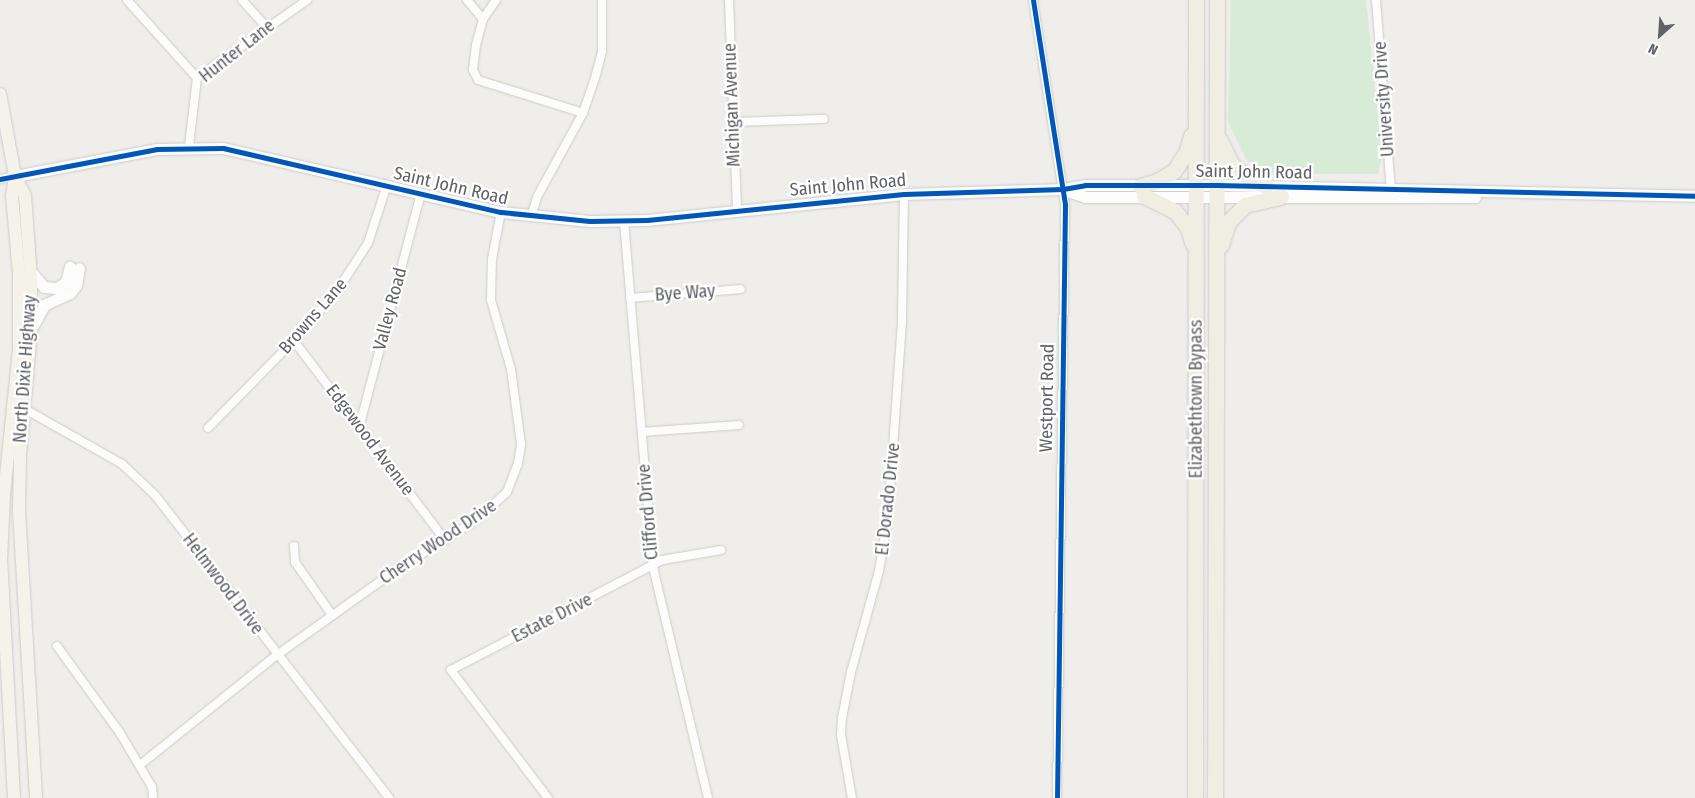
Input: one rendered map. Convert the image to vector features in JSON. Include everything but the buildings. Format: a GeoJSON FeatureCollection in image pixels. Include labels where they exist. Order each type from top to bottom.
{"type":"FeatureCollection","features":[{"type":"Feature","properties":{"kind":"highway","name":"Elizabethtown Bypass"},"geometry":{"type":"LineString","coordinates":[[1195,798],[1196,0]]}},
{"type":"Feature","properties":{"kind":"highway","name":"Elizabethtown Bypass"},"geometry":{"type":"LineString","coordinates":[[1215,798],[1217,0]]}},
{"type":"Feature","properties":{"kind":"highway"},"geometry":{"type":"LineString","coordinates":[[1196,102],[1190,140],[1181,162],[1165,177],[1142,191],[1166,205],[1182,219],[1192,239],[1196,264]]}},
{"type":"Feature","properties":{"kind":"highway"},"geometry":{"type":"LineString","coordinates":[[1216,103],[1221,146],[1226,156],[1240,173],[1266,186]]}},
{"type":"Feature","properties":{"kind":"highway"},"geometry":{"type":"LineString","coordinates":[[1216,263],[1225,232],[1236,212],[1255,200],[1280,197]]}},
{"type":"Feature","properties":{"kind":"main road"},"geometry":{"type":"LineString","coordinates":[[0,94],[15,176]]}},
{"type":"Feature","properties":{"kind":"main road","name":"North Dixie Highway"},"geometry":{"type":"LineString","coordinates":[[15,176],[25,196],[31,272],[31,332],[24,408],[19,511],[36,798]]}},
{"type":"Feature","properties":{"kind":"main road","name":"North Dixie Highway"},"geometry":{"type":"LineString","coordinates":[[14,798],[1,561],[4,495],[20,350],[19,274],[12,196],[15,176]]}},
{"type":"Feature","properties":{"kind":"street"},"geometry":{"type":"LineString","coordinates":[[127,0],[197,78]]}},
{"type":"Feature","properties":{"kind":"street"},"geometry":{"type":"LineString","coordinates":[[242,0],[266,27]]}},
{"type":"Feature","properties":{"kind":"street","name":"Hunter Lane"},"geometry":{"type":"LineString","coordinates":[[188,146],[197,78],[266,27],[307,0]]}},
{"type":"Feature","properties":{"kind":"street"},"geometry":{"type":"LineString","coordinates":[[467,0],[483,19]]}},
{"type":"Feature","properties":{"kind":"street"},"geometry":{"type":"LineString","coordinates":[[496,0],[483,19],[473,64],[478,80],[583,113]]}},
{"type":"Feature","properties":{"kind":"street"},"geometry":{"type":"LineString","coordinates":[[531,216],[537,197],[583,113],[602,51],[602,0]]}},
{"type":"Feature","properties":{"kind":"street"},"geometry":{"type":"LineString","coordinates":[[729,0],[737,0]]}},
{"type":"Feature","properties":{"kind":"street","name":"Michigan Avenue"},"geometry":{"type":"LineString","coordinates":[[729,0],[737,211]]}},
{"type":"Feature","properties":{"kind":"street","name":"Westport Road"},"geometry":{"type":"LineString","coordinates":[[1033,0],[1063,189],[1058,798]]}},
{"type":"Feature","properties":{"kind":"street","name":"University Drive"},"geometry":{"type":"LineString","coordinates":[[1376,0],[1391,193]]}},
{"type":"Feature","properties":{"kind":"street"},"geometry":{"type":"LineString","coordinates":[[733,122],[824,119]]}},
{"type":"Feature","properties":{"kind":"street","name":"Saint John Road"},"geometry":{"type":"LineString","coordinates":[[15,176],[133,153],[188,146],[240,150],[501,212],[531,216],[624,221],[904,194],[1063,189],[1086,197],[1142,191],[1217,191],[1280,197],[1391,193],[1695,196]]}},
{"type":"Feature","properties":{"kind":"street"},"geometry":{"type":"LineString","coordinates":[[0,180],[15,176]]}},
{"type":"Feature","properties":{"kind":"street","name":"Browns Lane"},"geometry":{"type":"LineString","coordinates":[[208,428],[294,341],[355,265],[374,229],[387,185]]}},
{"type":"Feature","properties":{"kind":"street","name":"Saint John Road"},"geometry":{"type":"LineString","coordinates":[[1217,191],[1266,186],[1391,193]]}},
{"type":"Feature","properties":{"kind":"street","name":"Valley Road"},"geometry":{"type":"LineString","coordinates":[[360,424],[421,193]]}},
{"type":"Feature","properties":{"kind":"street","name":"El Dorado Drive"},"geometry":{"type":"LineString","coordinates":[[852,798],[843,751],[842,718],[851,672],[880,571],[888,517],[902,320],[904,194]]}},
{"type":"Feature","properties":{"kind":"street","name":"Cherry Wood Drive"},"geometry":{"type":"LineString","coordinates":[[140,765],[277,656],[332,615],[445,540],[501,500],[518,464],[521,444],[515,391],[490,291],[501,212]]}},
{"type":"Feature","properties":{"kind":"street","name":"Clifford Drive"},"geometry":{"type":"LineString","coordinates":[[624,221],[653,567],[708,798]]}},
{"type":"Feature","properties":{"kind":"street"},"geometry":{"type":"LineString","coordinates":[[31,272],[44,286],[57,288],[66,282],[74,267],[76,285],[70,293],[44,305],[35,318],[31,332]]}},
{"type":"Feature","properties":{"kind":"street","name":"Bye Way"},"geometry":{"type":"LineString","coordinates":[[630,298],[741,289]]}},
{"type":"Feature","properties":{"kind":"street","name":"Edgewood Avenue"},"geometry":{"type":"LineString","coordinates":[[294,341],[360,424],[445,540]]}},
{"type":"Feature","properties":{"kind":"street","name":"Helmwood Drive"},"geometry":{"type":"LineString","coordinates":[[24,408],[132,471],[166,507],[277,656],[389,798]]}},
{"type":"Feature","properties":{"kind":"street"},"geometry":{"type":"LineString","coordinates":[[642,432],[739,425]]}},
{"type":"Feature","properties":{"kind":"street"},"geometry":{"type":"LineString","coordinates":[[294,546],[295,562],[332,615]]}},
{"type":"Feature","properties":{"kind":"street","name":"Estate Drive"},"geometry":{"type":"LineString","coordinates":[[548,798],[451,670],[653,567],[662,560],[721,550]]}},
{"type":"Feature","properties":{"kind":"street"},"geometry":{"type":"LineString","coordinates":[[58,646],[140,765],[152,787],[154,798]]}},
{"type":"Feature","properties":{"kind":"green space"},"geometry":{"type":"Polygon","coordinates":[[[1231,0],[1366,0],[1382,156],[1378,174],[1275,174],[1247,161],[1228,122],[1231,0]]]}},
{"type":"Feature","properties":{"kind":"cycle path"},"geometry":{"type":"LineString","coordinates":[[1033,0],[1065,205],[1057,798]]}},
{"type":"Feature","properties":{"kind":"cycle path"},"geometry":{"type":"LineString","coordinates":[[0,179],[157,149],[223,148],[501,212],[590,221],[647,220],[904,194],[1063,189],[1085,185],[1217,185],[1695,196]]}}]}
